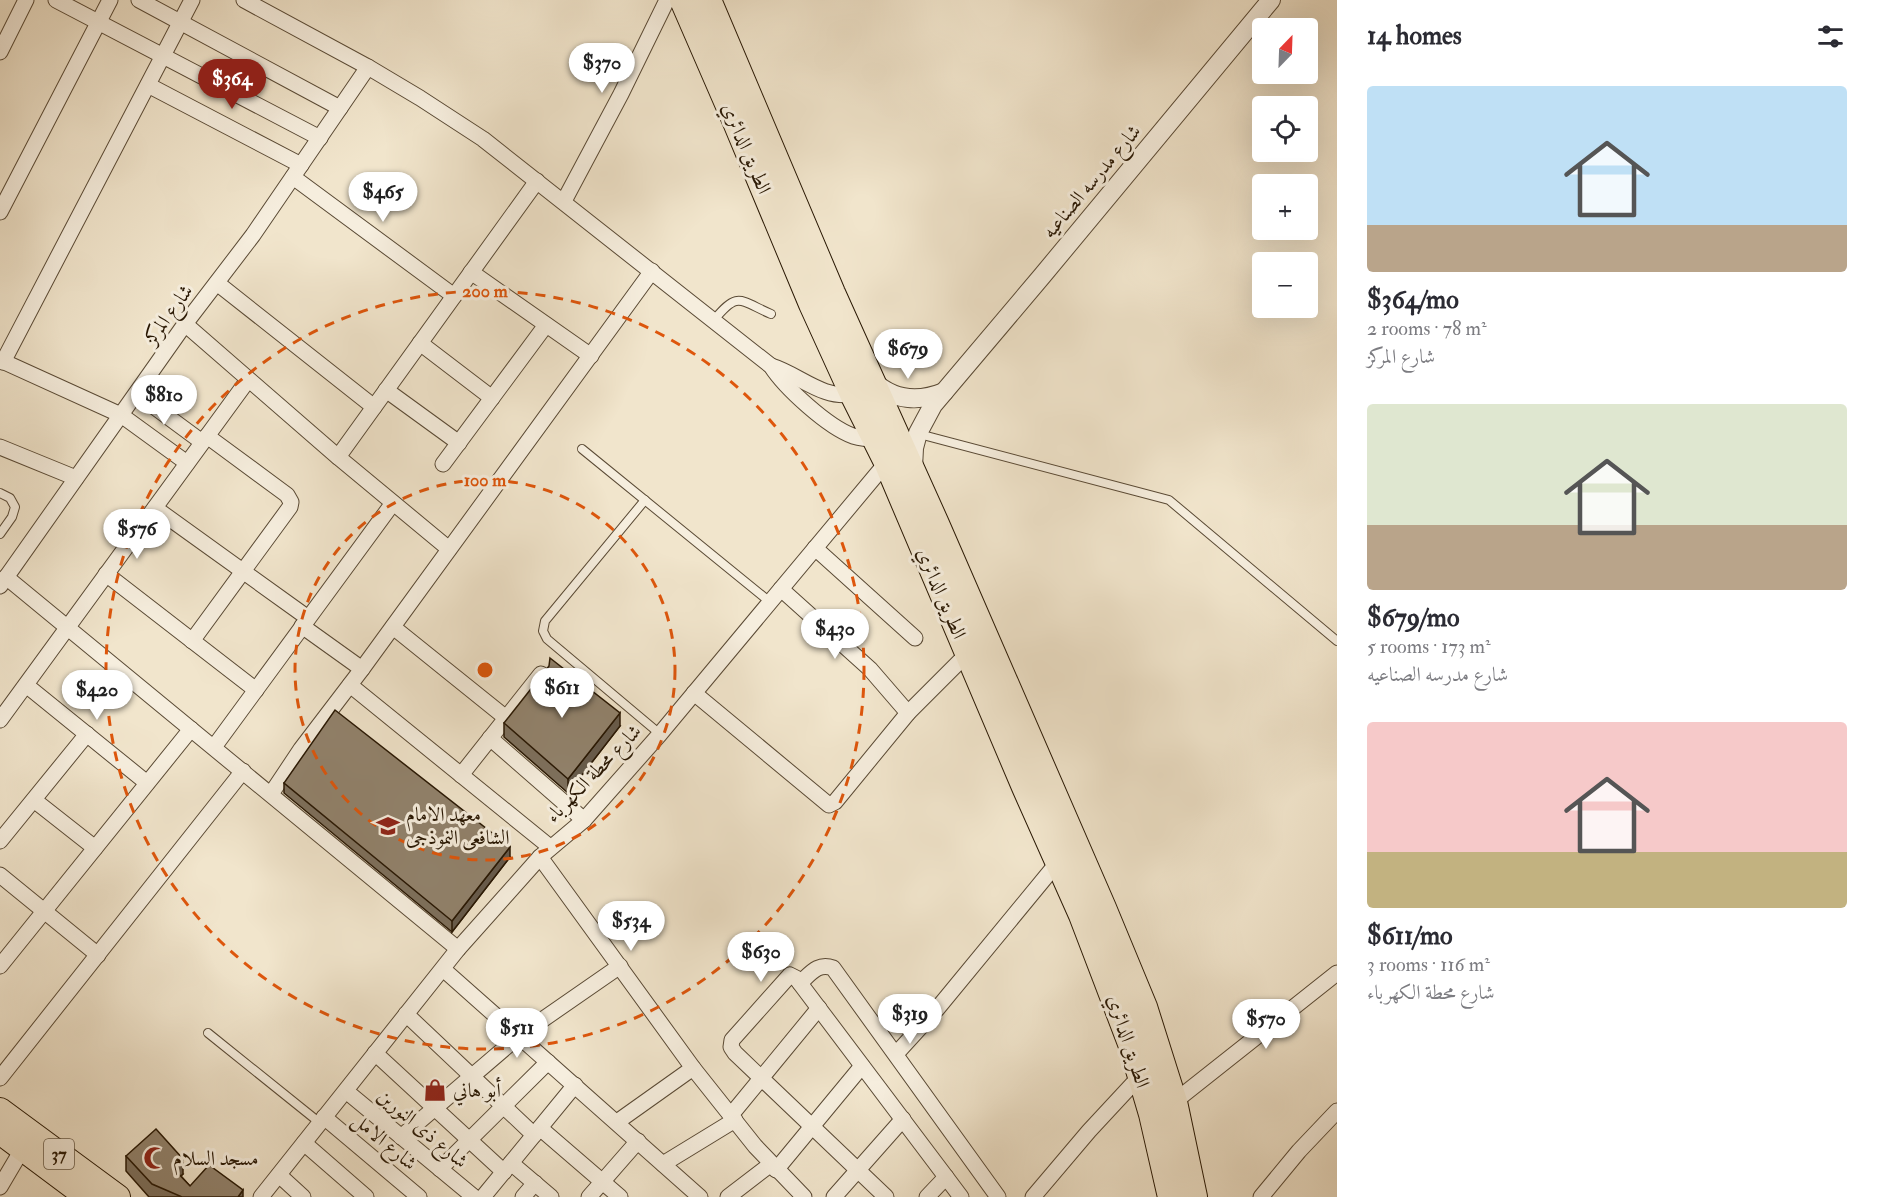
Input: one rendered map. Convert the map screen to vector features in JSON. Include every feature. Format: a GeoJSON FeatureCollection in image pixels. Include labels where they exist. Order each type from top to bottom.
{"type":"FeatureCollection","features":[{"type":"Feature","properties":{"kind":"highway","name":"الطريق الدائري"},"geometry":{"type":"LineString","coordinates":[[683,0],[812,304],[913,470],[982,633],[1036,783],[1058,862],[1082,915],[1121,1015],[1141,1075],[1171,1197]]}},
{"type":"Feature","properties":{"kind":"highway","name":"الطريق الدائري"},"geometry":{"type":"LineString","coordinates":[[708,0],[860,385],[876,439],[968,654],[1036,783],[1144,1007],[1174,1102],[1194,1197]]}},
{"type":"Feature","properties":{"kind":"main road","name":"37"},"geometry":{"type":"LineString","coordinates":[[0,1110],[118,1197]]}},
{"type":"Feature","properties":{"kind":"main road","name":"37"},"geometry":{"type":"LineString","coordinates":[[0,1132],[87,1197]]}},
{"type":"Feature","properties":{"kind":"street"},"geometry":{"type":"LineString","coordinates":[[0,52],[26,0]]}},
{"type":"Feature","properties":{"kind":"street"},"geometry":{"type":"LineString","coordinates":[[56,0],[320,138]]}},
{"type":"Feature","properties":{"kind":"street"},"geometry":{"type":"LineString","coordinates":[[0,212],[110,0]]}},
{"type":"Feature","properties":{"kind":"street"},"geometry":{"type":"LineString","coordinates":[[139,0],[340,108]]}},
{"type":"Feature","properties":{"kind":"street"},"geometry":{"type":"LineString","coordinates":[[187,463],[121,415],[2,361],[192,0]]}},
{"type":"Feature","properties":{"kind":"street"},"geometry":{"type":"LineString","coordinates":[[244,0],[368,67],[483,139],[771,366],[794,394],[837,427],[853,436],[876,439]]}},
{"type":"Feature","properties":{"kind":"street"},"geometry":{"type":"LineString","coordinates":[[564,201],[621,94],[667,0]]}},
{"type":"Feature","properties":{"kind":"street","name":"شارع مدرسه الصناعيه"},"geometry":{"type":"LineString","coordinates":[[913,470],[914,448],[918,433],[933,405],[1271,0]]}},
{"type":"Feature","properties":{"kind":"street","name":"شارع المركز"},"geometry":{"type":"LineString","coordinates":[[3,581],[185,324],[253,236],[368,67]]}},
{"type":"Feature","properties":{"kind":"street"},"geometry":{"type":"LineString","coordinates":[[148,85],[297,171],[454,296]]}},
{"type":"Feature","properties":{"kind":"street"},"geometry":{"type":"LineString","coordinates":[[338,457],[537,181]]}},
{"type":"Feature","properties":{"kind":"street"},"geometry":{"type":"LineString","coordinates":[[271,794],[301,749],[393,627],[652,271]]}},
{"type":"Feature","properties":{"kind":"street"},"geometry":{"type":"LineString","coordinates":[[471,272],[591,356]]}},
{"type":"Feature","properties":{"kind":"street"},"geometry":{"type":"LineString","coordinates":[[217,283],[374,407]]}},
{"type":"Feature","properties":{"kind":"street"},"geometry":{"type":"LineString","coordinates":[[185,324],[338,457],[449,549]]}},
{"type":"Feature","properties":{"kind":"street"},"geometry":{"type":"LineString","coordinates":[[443,464],[546,325]]}},
{"type":"Feature","properties":{"kind":"street"},"geometry":{"type":"LineString","coordinates":[[420,343],[492,398]]}},
{"type":"Feature","properties":{"kind":"street"},"geometry":{"type":"LineString","coordinates":[[771,366],[793,374],[824,391],[846,396],[860,385],[880,388],[896,396],[912,399],[930,398],[946,391]]}},
{"type":"Feature","properties":{"kind":"street"},"geometry":{"type":"LineString","coordinates":[[0,720],[248,380]]}},
{"type":"Feature","properties":{"kind":"street"},"geometry":{"type":"LineString","coordinates":[[386,390],[459,443]]}},
{"type":"Feature","properties":{"kind":"street"},"geometry":{"type":"LineString","coordinates":[[136,394],[286,495],[291,502],[290,507],[192,641]]}},
{"type":"Feature","properties":{"kind":"street"},"geometry":{"type":"LineString","coordinates":[[0,447],[76,478]]}},
{"type":"Feature","properties":{"kind":"street","name":"شارع محطة الكهرباء"},"geometry":{"type":"LineString","coordinates":[[264,1196],[458,949],[545,852],[584,820],[660,734],[887,462]]}},
{"type":"Feature","properties":{"kind":"street"},"geometry":{"type":"LineString","coordinates":[[214,747],[393,503]]}},
{"type":"Feature","properties":{"kind":"street"},"geometry":{"type":"LineString","coordinates":[[155,508],[243,571],[362,669]]}},
{"type":"Feature","properties":{"kind":"street"},"geometry":{"type":"LineString","coordinates":[[815,548],[915,638]]}},
{"type":"Feature","properties":{"kind":"street"},"geometry":{"type":"LineString","coordinates":[[106,574],[256,690]]}},
{"type":"Feature","properties":{"kind":"street"},"geometry":{"type":"LineString","coordinates":[[3,581],[68,627],[458,949]]}},
{"type":"Feature","properties":{"kind":"street"},"geometry":{"type":"LineString","coordinates":[[781,589],[870,669],[908,713]]}},
{"type":"Feature","properties":{"kind":"street"},"geometry":{"type":"LineString","coordinates":[[393,627],[506,718]]}},
{"type":"Feature","properties":{"kind":"street"},"geometry":{"type":"LineString","coordinates":[[694,693],[829,805],[835,802],[908,713],[968,654]]}},
{"type":"Feature","properties":{"kind":"street"},"geometry":{"type":"LineString","coordinates":[[461,775],[541,674]]}},
{"type":"Feature","properties":{"kind":"street"},"geometry":{"type":"LineString","coordinates":[[26,685],[147,783]]}},
{"type":"Feature","properties":{"kind":"street"},"geometry":{"type":"LineString","coordinates":[[350,685],[461,775],[545,852],[620,966],[693,1068],[773,1167],[804,1197]]}},
{"type":"Feature","properties":{"kind":"street"},"geometry":{"type":"LineString","coordinates":[[0,966],[191,729]]}},
{"type":"Feature","properties":{"kind":"street"},"geometry":{"type":"LineString","coordinates":[[0,841],[87,734]]}},
{"type":"Feature","properties":{"kind":"street"},"geometry":{"type":"LineString","coordinates":[[490,738],[584,820]]}},
{"type":"Feature","properties":{"kind":"street"},"geometry":{"type":"LineString","coordinates":[[0,1078],[243,771]]}},
{"type":"Feature","properties":{"kind":"street"},"geometry":{"type":"LineString","coordinates":[[34,800],[95,848]]}},
{"type":"Feature","properties":{"kind":"street"},"geometry":{"type":"LineString","coordinates":[[896,1054],[1058,862]]}},
{"type":"Feature","properties":{"kind":"street"},"geometry":{"type":"LineString","coordinates":[[0,875],[98,955]]}},
{"type":"Feature","properties":{"kind":"street"},"geometry":{"type":"LineString","coordinates":[[401,1137],[519,1036],[620,966]]}},
{"type":"Feature","properties":{"kind":"street"},"geometry":{"type":"LineString","coordinates":[[800,984],[818,967],[833,968],[998,1197]]}},
{"type":"Feature","properties":{"kind":"street"},"geometry":{"type":"LineString","coordinates":[[443,969],[699,1197]]}},
{"type":"Feature","properties":{"kind":"street"},"geometry":{"type":"LineString","coordinates":[[1174,1102],[1337,973]]}},
{"type":"Feature","properties":{"kind":"street"},"geometry":{"type":"LineString","coordinates":[[886,1197],[735,1053],[731,1044],[789,976],[794,975],[961,1197]]}},
{"type":"Feature","properties":{"kind":"street"},"geometry":{"type":"LineString","coordinates":[[663,1164],[733,1118],[761,1078],[819,1008]]}},
{"type":"Feature","properties":{"kind":"street"},"geometry":{"type":"LineString","coordinates":[[406,1014],[504,1106],[620,1197]]}},
{"type":"Feature","properties":{"kind":"street"},"geometry":{"type":"LineString","coordinates":[[375,1053],[470,1140],[507,1167],[535,1183],[551,1197]]}},
{"type":"Feature","properties":{"kind":"street"},"geometry":{"type":"LineString","coordinates":[[440,1169],[548,1062]]}},
{"type":"Feature","properties":{"kind":"street"},"geometry":{"type":"LineString","coordinates":[[728,1197],[773,1167],[862,1066]]}},
{"type":"Feature","properties":{"kind":"street"},"geometry":{"type":"LineString","coordinates":[[617,1122],[693,1068]]}},
{"type":"Feature","properties":{"kind":"street"},"geometry":{"type":"LineString","coordinates":[[1033,1197],[1141,1075]]}},
{"type":"Feature","properties":{"kind":"street"},"geometry":{"type":"LineString","coordinates":[[483,1197],[575,1085]]}},
{"type":"Feature","properties":{"kind":"street","name":"شارع ذى النورين"},"geometry":{"type":"LineString","coordinates":[[346,1091],[474,1197]]}},
{"type":"Feature","properties":{"kind":"street"},"geometry":{"type":"LineString","coordinates":[[1261,1197],[1299,1151],[1337,1111]]}},
{"type":"Feature","properties":{"kind":"street"},"geometry":{"type":"LineString","coordinates":[[834,1197],[903,1119]]}},
{"type":"Feature","properties":{"kind":"street","name":"شارع الامل"},"geometry":{"type":"LineString","coordinates":[[322,1120],[418,1197]]}},
{"type":"Feature","properties":{"kind":"street"},"geometry":{"type":"LineString","coordinates":[[589,1197],[638,1141]]}},
{"type":"Feature","properties":{"kind":"street"},"geometry":{"type":"LineString","coordinates":[[304,1143],[366,1197]]}},
{"type":"Feature","properties":{"kind":"street"},"geometry":{"type":"LineString","coordinates":[[0,1186],[22,1148]]}},
{"type":"Feature","properties":{"kind":"street"},"geometry":{"type":"LineString","coordinates":[[279,1175],[303,1197]]}},
{"type":"Feature","properties":{"kind":"street"},"geometry":{"type":"LineString","coordinates":[[927,1197],[946,1177]]}},
{"type":"Feature","properties":{"kind":"street"},"geometry":{"type":"LineString","coordinates":[[523,1197],[535,1183]]}},
{"type":"Feature","properties":{"kind":"lane"},"geometry":{"type":"LineString","coordinates":[[714,320],[727,305],[735,301],[744,302],[771,314]]}},
{"type":"Feature","properties":{"kind":"lane"},"geometry":{"type":"LineString","coordinates":[[918,433],[1169,500],[1337,641]]}},
{"type":"Feature","properties":{"kind":"lane"},"geometry":{"type":"LineString","coordinates":[[582,449],[770,602]]}},
{"type":"Feature","properties":{"kind":"lane"},"geometry":{"type":"LineString","coordinates":[[0,493],[10,498],[15,507],[12,517],[0,534]]}},
{"type":"Feature","properties":{"kind":"lane"},"geometry":{"type":"LineString","coordinates":[[645,500],[545,621],[543,631],[547,639],[660,734]]}},
{"type":"Feature","properties":{"kind":"lane"},"geometry":{"type":"LineString","coordinates":[[208,1033],[322,1120]]}},
{"type":"Feature","properties":{"kind":"building"},"geometry":{"type":"Polygon","coordinates":[[[550,658],[620,713],[568,779],[504,723],[549,666],[550,658]]]}},
{"type":"Feature","properties":{"kind":"building","name":"معهد الامام الشافعى النموذجى"},"geometry":{"type":"Polygon","coordinates":[[[335,710],[510,847],[452,921],[284,783],[335,710]]]}},
{"type":"Feature","properties":{"kind":"building"},"geometry":{"type":"Polygon","coordinates":[[[156,1129],[183,1159],[173,1168],[190,1186],[209,1165],[243,1190],[238,1197],[182,1197],[152,1184],[126,1156],[156,1129]]]}},
{"type":"Feature","properties":{"kind":"place","name":"معهد الامام الشافعى النموذجى"},"geometry":{"type":"Point","coordinates":[388,826]}},
{"type":"Feature","properties":{"kind":"place","name":"أبو هاني"},"geometry":{"type":"Point","coordinates":[435,1090]}},
{"type":"Feature","properties":{"kind":"place","name":"مسجد السلام"},"geometry":{"type":"Point","coordinates":[155,1158]}}]}
